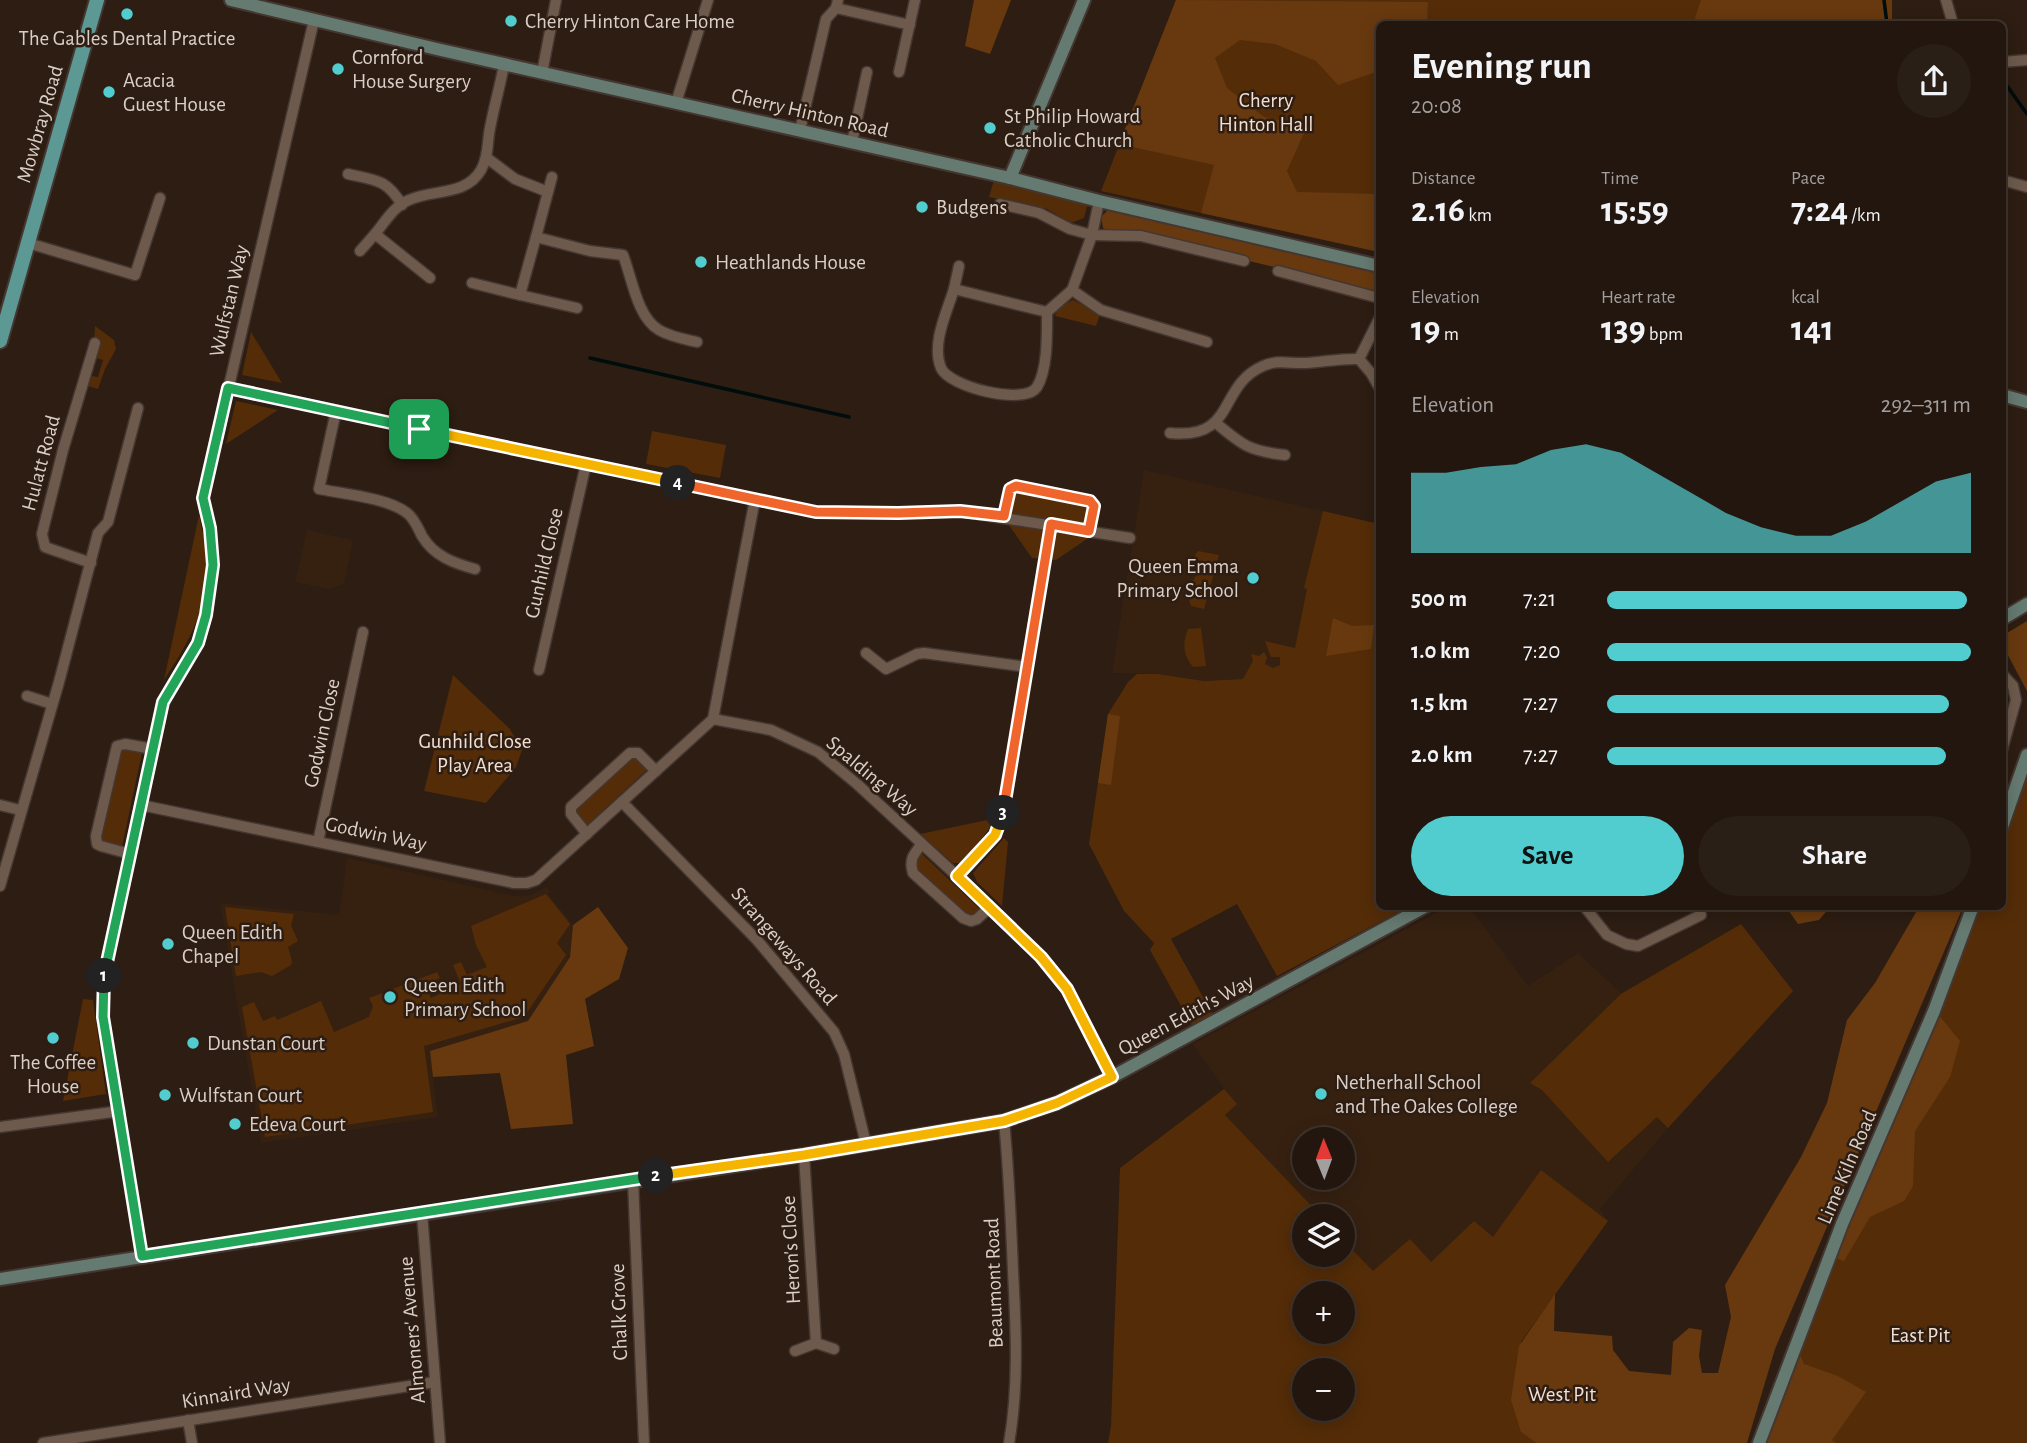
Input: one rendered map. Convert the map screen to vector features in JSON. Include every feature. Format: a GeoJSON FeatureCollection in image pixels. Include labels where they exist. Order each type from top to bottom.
{"type":"FeatureCollection","features":[{"type":"Feature","properties":{"kind":"main road","name":"Mowbray Road"},"geometry":{"type":"LineString","coordinates":[[0,341],[97,0]]}},
{"type":"Feature","properties":{"kind":"street","name":"Cherry Hinton Road"},"geometry":{"type":"LineString","coordinates":[[231,0],[504,65],[1010,178],[1376,265]]}},
{"type":"Feature","properties":{"kind":"street"},"geometry":{"type":"LineString","coordinates":[[542,73],[556,0]]}},
{"type":"Feature","properties":{"kind":"street"},"geometry":{"type":"LineString","coordinates":[[676,103],[708,0]]}},
{"type":"Feature","properties":{"kind":"street"},"geometry":{"type":"LineString","coordinates":[[900,72],[915,0]]}},
{"type":"Feature","properties":{"kind":"street"},"geometry":{"type":"LineString","coordinates":[[1010,178],[1084,0]]}},
{"type":"Feature","properties":{"kind":"street"},"geometry":{"type":"LineString","coordinates":[[1946,0],[1952,21]]}},
{"type":"Feature","properties":{"kind":"street"},"geometry":{"type":"LineString","coordinates":[[800,130],[826,19],[837,4],[871,17],[910,25]]}},
{"type":"Feature","properties":{"kind":"street","name":"Wulfstan Way"},"geometry":{"type":"LineString","coordinates":[[142,1256],[103,1017],[103,979],[163,702],[198,643],[206,615],[213,565],[210,528],[203,498],[314,20]]}},
{"type":"Feature","properties":{"kind":"street"},"geometry":{"type":"LineString","coordinates":[[2006,62],[2027,60]]}},
{"type":"Feature","properties":{"kind":"street"},"geometry":{"type":"LineString","coordinates":[[360,251],[394,211],[408,200],[456,189],[471,183],[480,172],[487,158],[489,131],[504,65]]}},
{"type":"Feature","properties":{"kind":"street"},"geometry":{"type":"LineString","coordinates":[[852,142],[867,72]]}},
{"type":"Feature","properties":{"kind":"street"},"geometry":{"type":"LineString","coordinates":[[487,158],[515,179],[548,192]]}},
{"type":"Feature","properties":{"kind":"street"},"geometry":{"type":"LineString","coordinates":[[348,174],[383,182],[394,191],[402,205]]}},
{"type":"Feature","properties":{"kind":"street"},"geometry":{"type":"LineString","coordinates":[[520,295],[552,177]]}},
{"type":"Feature","properties":{"kind":"street"},"geometry":{"type":"LineString","coordinates":[[2006,181],[2027,187]]}},
{"type":"Feature","properties":{"kind":"street"},"geometry":{"type":"LineString","coordinates":[[28,243],[135,275],[160,198]]}},
{"type":"Feature","properties":{"kind":"street"},"geometry":{"type":"LineString","coordinates":[[959,266],[937,356],[941,369],[960,384],[1014,396],[1029,394],[1036,389],[1043,368],[1047,312],[1072,289],[1092,235],[1099,201]]}},
{"type":"Feature","properties":{"kind":"street"},"geometry":{"type":"LineString","coordinates":[[1000,204],[1040,213],[1070,229],[1092,235],[1141,236],[1244,261]]}},
{"type":"Feature","properties":{"kind":"street"},"geometry":{"type":"LineString","coordinates":[[375,234],[430,278]]}},
{"type":"Feature","properties":{"kind":"street"},"geometry":{"type":"LineString","coordinates":[[536,237],[585,250],[623,255],[651,324],[668,334],[697,342]]}},
{"type":"Feature","properties":{"kind":"street"},"geometry":{"type":"LineString","coordinates":[[1278,271],[1376,297]]}},
{"type":"Feature","properties":{"kind":"street"},"geometry":{"type":"LineString","coordinates":[[472,283],[577,308]]}},
{"type":"Feature","properties":{"kind":"street"},"geometry":{"type":"LineString","coordinates":[[954,289],[1047,312]]}},
{"type":"Feature","properties":{"kind":"street"},"geometry":{"type":"LineString","coordinates":[[1072,289],[1101,310],[1207,342]]}},
{"type":"Feature","properties":{"kind":"street"},"geometry":{"type":"LineString","coordinates":[[1359,359],[1376,325]]}},
{"type":"Feature","properties":{"kind":"street","name":"Hulatt Road"},"geometry":{"type":"LineString","coordinates":[[91,563],[45,547],[42,534],[94,343]]}},
{"type":"Feature","properties":{"kind":"street"},"geometry":{"type":"LineString","coordinates":[[1170,433],[1186,435],[1205,430],[1216,423],[1237,390],[1255,371],[1283,361],[1303,364],[1342,358],[1359,359],[1376,382]]}},
{"type":"Feature","properties":{"kind":"street"},"geometry":{"type":"LineString","coordinates":[[228,388],[816,512],[960,511],[1130,538]]}},
{"type":"Feature","properties":{"kind":"street"},"geometry":{"type":"LineString","coordinates":[[2006,395],[2027,402]]}},
{"type":"Feature","properties":{"kind":"street"},"geometry":{"type":"LineString","coordinates":[[0,886],[98,533],[108,522],[138,408]]}},
{"type":"Feature","properties":{"kind":"street"},"geometry":{"type":"LineString","coordinates":[[336,411],[319,489],[395,506],[410,515],[427,544],[440,555],[475,569]]}},
{"type":"Feature","properties":{"kind":"street"},"geometry":{"type":"LineString","coordinates":[[1216,423],[1241,445],[1262,452],[1286,455]]}},
{"type":"Feature","properties":{"kind":"street","name":"Gunhild Close"},"geometry":{"type":"LineString","coordinates":[[539,670],[586,464]]}},
{"type":"Feature","properties":{"kind":"street"},"geometry":{"type":"LineString","coordinates":[[1004,516],[1010,489],[1016,486],[1090,501],[1094,506],[1089,531]]}},
{"type":"Feature","properties":{"kind":"street"},"geometry":{"type":"LineString","coordinates":[[713,719],[755,499]]}},
{"type":"Feature","properties":{"kind":"street"},"geometry":{"type":"LineString","coordinates":[[957,876],[995,835],[1003,817],[1051,524]]}},
{"type":"Feature","properties":{"kind":"street"},"geometry":{"type":"LineString","coordinates":[[2006,617],[2027,604]]}},
{"type":"Feature","properties":{"kind":"street","name":"Godwin Close"},"geometry":{"type":"LineString","coordinates":[[318,842],[363,632]]}},
{"type":"Feature","properties":{"kind":"street"},"geometry":{"type":"LineString","coordinates":[[866,653],[886,669],[924,653],[1027,667]]}},
{"type":"Feature","properties":{"kind":"street"},"geometry":{"type":"LineString","coordinates":[[2006,678],[2013,686],[2016,701],[2006,736]]}},
{"type":"Feature","properties":{"kind":"street"},"geometry":{"type":"LineString","coordinates":[[27,696],[52,704]]}},
{"type":"Feature","properties":{"kind":"street","name":"Godwin Way"},"geometry":{"type":"LineString","coordinates":[[141,805],[527,883],[536,880],[713,719]]}},
{"type":"Feature","properties":{"kind":"street","name":"Spalding Way"},"geometry":{"type":"LineString","coordinates":[[713,719],[771,730],[818,752],[857,784],[1041,957],[1067,989],[1112,1077]]}},
{"type":"Feature","properties":{"kind":"street"},"geometry":{"type":"LineString","coordinates":[[130,854],[97,844],[96,836],[117,746],[121,744],[153,749]]}},
{"type":"Feature","properties":{"kind":"street"},"geometry":{"type":"LineString","coordinates":[[587,834],[571,814],[571,807],[630,753],[638,753],[656,771]]}},
{"type":"Feature","properties":{"kind":"street"},"geometry":{"type":"LineString","coordinates":[[2006,815],[2027,755]]}},
{"type":"Feature","properties":{"kind":"street","name":"Strangeways Road"},"geometry":{"type":"LineString","coordinates":[[622,802],[757,940],[834,1032],[844,1054],[866,1144]]}},
{"type":"Feature","properties":{"kind":"street"},"geometry":{"type":"LineString","coordinates":[[0,805],[20,810]]}},
{"type":"Feature","properties":{"kind":"street","name":"Spalding Way"},"geometry":{"type":"LineString","coordinates":[[921,845],[913,855],[913,873],[963,918],[971,921],[978,919],[989,908]]}},
{"type":"Feature","properties":{"kind":"street","name":"Queen Edith's Way"},"geometry":{"type":"LineString","coordinates":[[0,1279],[804,1155],[1004,1121],[1057,1103],[1112,1077],[1419,910]]}},
{"type":"Feature","properties":{"kind":"street"},"geometry":{"type":"LineString","coordinates":[[1587,910],[1607,935],[1626,944],[1638,946],[1701,915]]}},
{"type":"Feature","properties":{"kind":"street","name":"Lime Kiln Road"},"geometry":{"type":"LineString","coordinates":[[1759,1443],[1842,1224],[1925,1033],[1971,910]]}},
{"type":"Feature","properties":{"kind":"street"},"geometry":{"type":"LineString","coordinates":[[0,1127],[120,1111]]}},
{"type":"Feature","properties":{"kind":"street","name":"Beaumont Road"},"geometry":{"type":"LineString","coordinates":[[1004,1121],[1009,1166],[1016,1335],[1016,1380],[1009,1443]]}},
{"type":"Feature","properties":{"kind":"street","name":"Heron's Close"},"geometry":{"type":"LineString","coordinates":[[804,1155],[816,1343]]}},
{"type":"Feature","properties":{"kind":"street","name":"Chalk Grove"},"geometry":{"type":"LineString","coordinates":[[633,1180],[644,1443]]}},
{"type":"Feature","properties":{"kind":"street","name":"Almoners' Avenue"},"geometry":{"type":"LineString","coordinates":[[422,1213],[440,1443]]}},
{"type":"Feature","properties":{"kind":"street"},"geometry":{"type":"LineString","coordinates":[[795,1351],[816,1343],[834,1349]]}},
{"type":"Feature","properties":{"kind":"street","name":"Kinnaird Way"},"geometry":{"type":"LineString","coordinates":[[43,1443],[435,1382]]}},
{"type":"Feature","properties":{"kind":"street"},"geometry":{"type":"LineString","coordinates":[[188,1420],[192,1443]]}},
{"type":"Feature","properties":{"kind":"shaded area","name":"Queen Emma Primary School"},"geometry":{"type":"Polygon","coordinates":[[[1144,470],[1376,523],[1376,660],[1243,679],[1204,681],[1158,674],[1112,673],[1144,470]]]}},
{"type":"Feature","properties":{"kind":"shaded area"},"geometry":{"type":"Polygon","coordinates":[[[307,530],[353,540],[344,584],[329,589],[295,582],[307,530]]]}},
{"type":"Feature","properties":{"kind":"shaded area","name":"Queen Edith Primary School"},"geometry":{"type":"Polygon","coordinates":[[[347,858],[514,896],[531,895],[546,887],[550,891],[549,895],[573,925],[570,957],[528,1021],[430,1051],[438,1117],[261,1143],[220,903],[339,915],[347,858]]]}},
{"type":"Feature","properties":{"kind":"shaded area"},"geometry":{"type":"Polygon","coordinates":[[[1441,910],[1471,910],[1528,986],[1578,953],[1621,993],[1741,924],[1793,991],[1668,1128],[1600,1209],[1608,1221],[1521,1342],[1521,1432],[1536,1443],[1108,1443],[1111,1426],[1120,1168],[1224,1089],[1193,1044],[1441,910]]]}},
{"type":"Feature","properties":{"kind":"green space"},"geometry":{"type":"Polygon","coordinates":[[[974,0],[1011,0],[990,54],[965,46],[974,0]]]}},
{"type":"Feature","properties":{"kind":"green space","name":"Cherry Hinton Hall"},"geometry":{"type":"Polygon","coordinates":[[[1176,0],[1892,0],[1892,21],[1376,21],[1376,251],[1101,191],[1176,0]]]}},
{"type":"Feature","properties":{"kind":"green space"},"geometry":{"type":"Polygon","coordinates":[[[1176,0],[1428,2],[1427,21],[1376,21],[1376,72],[1338,85],[1316,61],[1275,44],[1240,40],[1215,58],[1227,88],[1264,117],[1283,121],[1304,133],[1287,171],[1297,192],[1376,194],[1376,251],[1201,213],[1214,165],[1119,144],[1176,0]]]}},
{"type":"Feature","properties":{"kind":"green space"},"geometry":{"type":"Polygon","coordinates":[[[1701,0],[1892,0],[1892,21],[1694,21],[1701,0]]]}},
{"type":"Feature","properties":{"kind":"green space"},"geometry":{"type":"Polygon","coordinates":[[[994,180],[1088,203],[1084,218],[1071,223],[1047,209],[989,197],[994,180]]]}},
{"type":"Feature","properties":{"kind":"green space"},"geometry":{"type":"Polygon","coordinates":[[[1109,209],[1376,269],[1376,291],[1128,232],[1112,234],[1103,228],[1101,217],[1109,209]]]}},
{"type":"Feature","properties":{"kind":"green space"},"geometry":{"type":"Polygon","coordinates":[[[1073,300],[1100,314],[1096,326],[1055,316],[1059,307],[1073,300]]]}},
{"type":"Feature","properties":{"kind":"green space"},"geometry":{"type":"Polygon","coordinates":[[[95,326],[114,340],[116,349],[98,389],[88,386],[91,376],[98,377],[103,360],[90,356],[95,326]]]}},
{"type":"Feature","properties":{"kind":"green space"},"geometry":{"type":"Polygon","coordinates":[[[251,332],[282,383],[242,375],[251,332]]]}},
{"type":"Feature","properties":{"kind":"green space"},"geometry":{"type":"Polygon","coordinates":[[[236,401],[278,410],[226,444],[236,401]]]}},
{"type":"Feature","properties":{"kind":"green space"},"geometry":{"type":"Polygon","coordinates":[[[652,431],[726,445],[720,478],[646,464],[652,431]]]}},
{"type":"Feature","properties":{"kind":"green space"},"geometry":{"type":"Polygon","coordinates":[[[1017,487],[1094,506],[1087,539],[1056,560],[1032,558],[1006,521],[1009,490],[1017,487]]]}},
{"type":"Feature","properties":{"kind":"green space"},"geometry":{"type":"Polygon","coordinates":[[[1323,511],[1376,523],[1376,910],[1402,910],[1277,976],[1237,904],[1171,939],[1213,1015],[1192,1026],[1150,950],[1154,943],[1124,911],[1089,844],[1108,714],[1128,682],[1137,674],[1158,674],[1204,681],[1243,679],[1253,661],[1251,654],[1259,656],[1264,652],[1267,657],[1265,664],[1273,668],[1280,665],[1280,657],[1271,657],[1265,641],[1295,648],[1307,589],[1304,588],[1323,511]]]}},
{"type":"Feature","properties":{"kind":"green space"},"geometry":{"type":"Polygon","coordinates":[[[199,515],[207,557],[204,597],[189,639],[164,680],[199,515]]]}},
{"type":"Feature","properties":{"kind":"green space"},"geometry":{"type":"Polygon","coordinates":[[[1198,551],[1219,555],[1204,609],[1191,606],[1189,598],[1190,586],[1199,568],[1199,562],[1193,558],[1198,551]]]}},
{"type":"Feature","properties":{"kind":"green space"},"geometry":{"type":"Polygon","coordinates":[[[1333,618],[1352,626],[1374,625],[1371,649],[1326,656],[1333,618]]]}},
{"type":"Feature","properties":{"kind":"green space"},"geometry":{"type":"Polygon","coordinates":[[[2027,621],[2027,691],[2006,652],[2006,634],[2027,621]]]}},
{"type":"Feature","properties":{"kind":"green space"},"geometry":{"type":"Polygon","coordinates":[[[1201,628],[1206,666],[1193,667],[1185,653],[1185,639],[1188,629],[1201,628]]]}},
{"type":"Feature","properties":{"kind":"green space","name":"Gunhild Close Play Area"},"geometry":{"type":"Polygon","coordinates":[[[453,675],[510,729],[522,750],[516,767],[486,803],[424,791],[453,675]]]}},
{"type":"Feature","properties":{"kind":"green space"},"geometry":{"type":"Polygon","coordinates":[[[1108,714],[1120,716],[1111,785],[1098,783],[1108,714]]]}},
{"type":"Feature","properties":{"kind":"green space"},"geometry":{"type":"Polygon","coordinates":[[[121,749],[142,753],[122,847],[101,841],[121,749]]]}},
{"type":"Feature","properties":{"kind":"green space"},"geometry":{"type":"Polygon","coordinates":[[[629,754],[652,765],[583,829],[572,807],[629,754]]]}},
{"type":"Feature","properties":{"kind":"green space","name":"East Pit"},"geometry":{"type":"Polygon","coordinates":[[[2027,776],[2027,1443],[1797,1443],[1769,1432],[1835,1258],[1977,910],[2006,910],[2006,832],[2027,776]]]}},
{"type":"Feature","properties":{"kind":"green space"},"geometry":{"type":"Polygon","coordinates":[[[992,819],[989,829],[962,863],[953,863],[920,834],[992,819]]]}},
{"type":"Feature","properties":{"kind":"green space"},"geometry":{"type":"Polygon","coordinates":[[[1004,838],[1008,842],[1002,906],[977,882],[973,873],[1004,838]]]}},
{"type":"Feature","properties":{"kind":"green space"},"geometry":{"type":"Polygon","coordinates":[[[921,853],[981,910],[972,918],[965,915],[920,875],[914,863],[921,853]]]}},
{"type":"Feature","properties":{"kind":"green space"},"geometry":{"type":"Polygon","coordinates":[[[546,894],[570,924],[557,943],[566,955],[524,1017],[424,1046],[433,1112],[265,1137],[242,1007],[254,1002],[263,1021],[275,1016],[277,1020],[321,1001],[334,1032],[369,1017],[373,1006],[369,998],[437,972],[440,978],[425,985],[431,998],[461,984],[453,965],[461,962],[467,975],[487,967],[476,945],[471,926],[546,894]]]}},
{"type":"Feature","properties":{"kind":"green space"},"geometry":{"type":"Polygon","coordinates":[[[225,907],[294,914],[291,925],[298,941],[288,947],[291,965],[272,976],[261,972],[236,976],[225,907]]]}},
{"type":"Feature","properties":{"kind":"green space"},"geometry":{"type":"Polygon","coordinates":[[[598,907],[628,948],[619,979],[585,999],[594,1046],[566,1055],[573,1124],[511,1129],[500,1073],[433,1077],[430,1051],[528,1021],[570,957],[573,925],[598,907]]]}},
{"type":"Feature","properties":{"kind":"green space"},"geometry":{"type":"Polygon","coordinates":[[[1788,910],[1827,910],[1819,920],[1798,924],[1788,910]]]}},
{"type":"Feature","properties":{"kind":"green space","name":"West Pit"},"geometry":{"type":"Polygon","coordinates":[[[1917,910],[1962,910],[1775,1349],[1747,1443],[1536,1443],[1521,1432],[1511,1400],[1519,1346],[1555,1294],[1554,1331],[1612,1336],[1613,1350],[1629,1371],[1671,1375],[1673,1342],[1689,1328],[1702,1330],[1699,1356],[1702,1373],[1718,1373],[1731,1317],[1725,1285],[1801,1157],[1827,1103],[1847,1020],[1875,983],[1917,910]]]}},
{"type":"Feature","properties":{"kind":"green space"},"geometry":{"type":"Polygon","coordinates":[[[1741,924],[1793,991],[1668,1128],[1657,1117],[1608,1162],[1542,1090],[1530,1083],[1621,994],[1741,924]]]}},
{"type":"Feature","properties":{"kind":"green space"},"geometry":{"type":"Polygon","coordinates":[[[83,999],[93,1000],[106,1094],[63,1101],[83,999]]]}},
{"type":"Feature","properties":{"kind":"green space"},"geometry":{"type":"Polygon","coordinates":[[[1937,1013],[1960,1041],[1950,1077],[1915,1131],[1913,1186],[1904,1201],[1870,1217],[1844,1261],[1835,1258],[1852,1211],[1937,1013]]]}},
{"type":"Feature","properties":{"kind":"green space"},"geometry":{"type":"Polygon","coordinates":[[[1224,1089],[1237,1104],[1225,1115],[1292,1185],[1292,1190],[1296,1190],[1310,1204],[1292,1204],[1292,1267],[1355,1267],[1355,1252],[1373,1271],[1410,1239],[1431,1262],[1474,1221],[1493,1237],[1541,1170],[1608,1221],[1521,1342],[1521,1432],[1536,1443],[1108,1443],[1111,1426],[1120,1168],[1224,1089]]]}},
{"type":"Feature","properties":{"kind":"green space"},"geometry":{"type":"Polygon","coordinates":[[[1799,1352],[1804,1364],[1838,1376],[1866,1392],[1832,1440],[1836,1443],[1765,1443],[1799,1352]]]}},
{"type":"Feature","properties":{"kind":"waterway"},"geometry":{"type":"LineString","coordinates":[[1884,0],[1887,21]]}},
{"type":"Feature","properties":{"kind":"waterway"},"geometry":{"type":"LineString","coordinates":[[2006,85],[2027,114]]}},
{"type":"Feature","properties":{"kind":"waterway"},"geometry":{"type":"LineString","coordinates":[[590,358],[849,417]]}},
{"type":"Feature","properties":{"kind":"place","name":"The Gables Dental Practice"},"geometry":{"type":"Point","coordinates":[127,14]}},
{"type":"Feature","properties":{"kind":"place","name":"Cherry Hinton Care Home"},"geometry":{"type":"Point","coordinates":[511,21]}},
{"type":"Feature","properties":{"kind":"place","name":"Cornford House Surgery"},"geometry":{"type":"Point","coordinates":[338,69]}},
{"type":"Feature","properties":{"kind":"place","name":"Acacia Guest House"},"geometry":{"type":"Point","coordinates":[109,92]}},
{"type":"Feature","properties":{"kind":"place","name":"St Philip Howard Catholic Church"},"geometry":{"type":"Point","coordinates":[990,128]}},
{"type":"Feature","properties":{"kind":"place","name":"Budgens"},"geometry":{"type":"Point","coordinates":[922,207]}},
{"type":"Feature","properties":{"kind":"place","name":"Heathlands House"},"geometry":{"type":"Point","coordinates":[701,262]}},
{"type":"Feature","properties":{"kind":"place","name":"Queen Emma Primary School"},"geometry":{"type":"Point","coordinates":[1253,578]}},
{"type":"Feature","properties":{"kind":"place","name":"Queen Edith Chapel"},"geometry":{"type":"Point","coordinates":[168,944]}},
{"type":"Feature","properties":{"kind":"place","name":"Queen Edith Primary School"},"geometry":{"type":"Point","coordinates":[390,997]}},
{"type":"Feature","properties":{"kind":"place","name":"The Coffee House"},"geometry":{"type":"Point","coordinates":[53,1038]}},
{"type":"Feature","properties":{"kind":"place","name":"Dunstan Court"},"geometry":{"type":"Point","coordinates":[193,1043]}},
{"type":"Feature","properties":{"kind":"place","name":"Netherhall School and The Oakes College"},"geometry":{"type":"Point","coordinates":[1321,1094]}},
{"type":"Feature","properties":{"kind":"place","name":"Wulfstan Court"},"geometry":{"type":"Point","coordinates":[165,1095]}},
{"type":"Feature","properties":{"kind":"place","name":"Edeva Court"},"geometry":{"type":"Point","coordinates":[235,1124]}},
{"type":"Feature","properties":{"kind":"route"},"geometry":{"type":"LineString","coordinates":[[228,388],[419,429],[816,512],[960,511],[1004,516],[1010,489],[1016,486],[1090,501],[1094,506],[1089,531],[1051,524],[1003,817],[995,835],[957,876],[1041,957],[1067,989],[1112,1077],[1057,1103],[1004,1121],[804,1155],[142,1256],[103,1017],[103,979],[163,702],[198,643],[206,615],[213,565],[210,528],[203,498],[228,388]]}}]}
